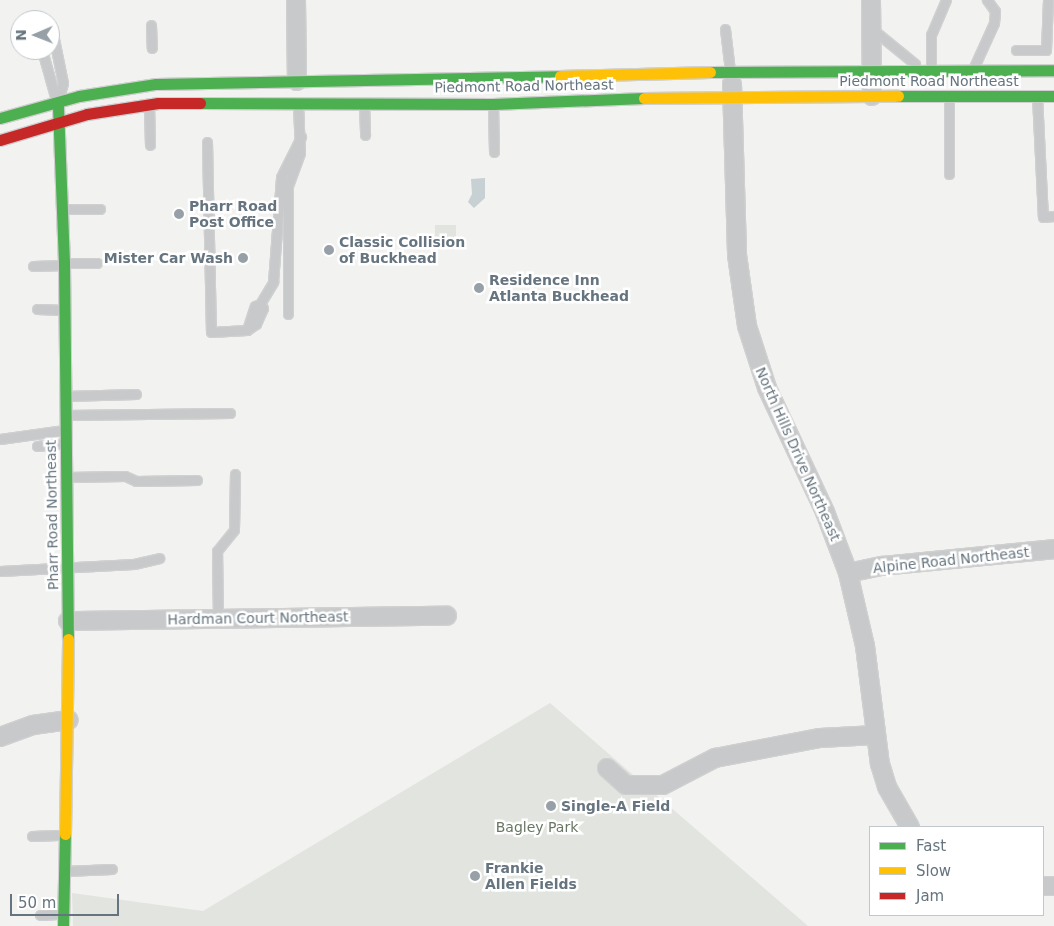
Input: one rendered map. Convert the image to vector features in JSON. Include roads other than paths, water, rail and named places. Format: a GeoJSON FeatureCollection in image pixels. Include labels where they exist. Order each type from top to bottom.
{"type":"FeatureCollection","features":[{"type":"Feature","properties":{"kind":"main road","name":"Piedmont Road Northeast"},"geometry":{"type":"LineString","coordinates":[[0,118],[79,96],[156,84],[730,71],[872,69],[1050,70]]}},
{"type":"Feature","properties":{"kind":"main road","name":"Piedmont Road Northeast"},"geometry":{"type":"LineString","coordinates":[[0,140],[95,112],[149,105],[493,104],[733,95],[872,96],[949,94],[1054,96]]}},
{"type":"Feature","properties":{"kind":"main road","name":"Pharr Road Northeast"},"geometry":{"type":"LineString","coordinates":[[57,103],[60,123],[65,310],[69,720],[63,920]]}},
{"type":"Feature","properties":{"kind":"street"},"geometry":{"type":"LineString","coordinates":[[296,0],[297,81]]}},
{"type":"Feature","properties":{"kind":"street"},"geometry":{"type":"LineString","coordinates":[[871,0],[872,96]]}},
{"type":"Feature","properties":{"kind":"street","name":"North Hills Drive Northeast"},"geometry":{"type":"LineString","coordinates":[[730,71],[733,95],[737,255],[747,326],[767,388],[825,512],[848,573],[865,646],[876,735],[887,787],[909,826]]}},
{"type":"Feature","properties":{"kind":"street","name":"Alpine Road Northeast"},"geometry":{"type":"LineString","coordinates":[[848,573],[882,566],[1054,549]]}},
{"type":"Feature","properties":{"kind":"street","name":"Hardman Court Northeast"},"geometry":{"type":"LineString","coordinates":[[68,620],[447,616]]}},
{"type":"Feature","properties":{"kind":"street"},"geometry":{"type":"LineString","coordinates":[[0,737],[33,725],[69,720]]}},
{"type":"Feature","properties":{"kind":"street"},"geometry":{"type":"LineString","coordinates":[[606,768],[626,785],[663,785],[715,758],[820,738],[876,735]]}},
{"type":"Feature","properties":{"kind":"lane"},"geometry":{"type":"LineString","coordinates":[[872,28],[926,69],[931,35],[946,0]]}},
{"type":"Feature","properties":{"kind":"lane"},"geometry":{"type":"LineString","coordinates":[[973,70],[994,23],[995,11],[987,0]]}},
{"type":"Feature","properties":{"kind":"lane"},"geometry":{"type":"LineString","coordinates":[[1048,0],[1046,50],[1050,70]]}},
{"type":"Feature","properties":{"kind":"lane"},"geometry":{"type":"LineString","coordinates":[[151,26],[152,48]]}},
{"type":"Feature","properties":{"kind":"lane"},"geometry":{"type":"LineString","coordinates":[[725,29],[730,71]]}},
{"type":"Feature","properties":{"kind":"lane"},"geometry":{"type":"LineString","coordinates":[[1016,50],[1046,50]]}},
{"type":"Feature","properties":{"kind":"lane"},"geometry":{"type":"LineString","coordinates":[[45,60],[57,103]]}},
{"type":"Feature","properties":{"kind":"lane"},"geometry":{"type":"LineString","coordinates":[[57,103],[63,83],[58,60]]}},
{"type":"Feature","properties":{"kind":"lane"},"geometry":{"type":"LineString","coordinates":[[949,94],[949,174]]}},
{"type":"Feature","properties":{"kind":"lane"},"geometry":{"type":"LineString","coordinates":[[1037,96],[1043,216],[1054,216]]}},
{"type":"Feature","properties":{"kind":"lane"},"geometry":{"type":"LineString","coordinates":[[364,103],[365,135]]}},
{"type":"Feature","properties":{"kind":"lane"},"geometry":{"type":"LineString","coordinates":[[288,314],[288,186],[300,153],[301,137],[298,104]]}},
{"type":"Feature","properties":{"kind":"lane"},"geometry":{"type":"LineString","coordinates":[[493,104],[494,152]]}},
{"type":"Feature","properties":{"kind":"lane"},"geometry":{"type":"LineString","coordinates":[[149,105],[150,145]]}},
{"type":"Feature","properties":{"kind":"lane"},"geometry":{"type":"LineString","coordinates":[[207,142],[211,332],[247,330],[256,324],[263,308],[260,304],[273,282],[277,201],[281,177],[301,137]]}},
{"type":"Feature","properties":{"kind":"lane"},"geometry":{"type":"LineString","coordinates":[[61,209],[100,208]]}},
{"type":"Feature","properties":{"kind":"lane"},"geometry":{"type":"LineString","coordinates":[[33,266],[97,263]]}},
{"type":"Feature","properties":{"kind":"lane"},"geometry":{"type":"LineString","coordinates":[[37,309],[65,310]]}},
{"type":"Feature","properties":{"kind":"lane"},"geometry":{"type":"LineString","coordinates":[[66,396],[136,394]]}},
{"type":"Feature","properties":{"kind":"lane"},"geometry":{"type":"LineString","coordinates":[[66,415],[230,413]]}},
{"type":"Feature","properties":{"kind":"lane"},"geometry":{"type":"LineString","coordinates":[[0,439],[66,429]]}},
{"type":"Feature","properties":{"kind":"lane"},"geometry":{"type":"LineString","coordinates":[[37,446],[66,443]]}},
{"type":"Feature","properties":{"kind":"lane"},"geometry":{"type":"LineString","coordinates":[[218,619],[217,551],[234,530],[235,474]]}},
{"type":"Feature","properties":{"kind":"lane"},"geometry":{"type":"LineString","coordinates":[[66,477],[125,476],[136,481],[197,480]]}},
{"type":"Feature","properties":{"kind":"lane"},"geometry":{"type":"LineString","coordinates":[[0,571],[134,564],[159,558]]}},
{"type":"Feature","properties":{"kind":"lane"},"geometry":{"type":"LineString","coordinates":[[32,836],[65,836]]}},
{"type":"Feature","properties":{"kind":"lane"},"geometry":{"type":"LineString","coordinates":[[65,871],[112,870]]}},
{"type":"Feature","properties":{"kind":"lane"},"geometry":{"type":"LineString","coordinates":[[40,915],[63,920]]}},
{"type":"Feature","properties":{"kind":"place","name":"Pharr Road Post Office"},"geometry":{"type":"Point","coordinates":[179,214]}},
{"type":"Feature","properties":{"kind":"place","name":"Classic Collision of Buckhead"},"geometry":{"type":"Point","coordinates":[329,250]}},
{"type":"Feature","properties":{"kind":"place","name":"Mister Car Wash"},"geometry":{"type":"Point","coordinates":[243,258]}},
{"type":"Feature","properties":{"kind":"place","name":"Residence Inn Atlanta Buckhead"},"geometry":{"type":"Point","coordinates":[479,288]}},
{"type":"Feature","properties":{"kind":"place","name":"Single-A Field"},"geometry":{"type":"Point","coordinates":[551,806]}},
{"type":"Feature","properties":{"kind":"place","name":"Frankie Allen Fields"},"geometry":{"type":"Point","coordinates":[475,876]}},
{"type":"Feature","properties":{"kind":"park label","name":"Bagley Park"},"geometry":{"type":"Point","coordinates":[537,827]}}]}
